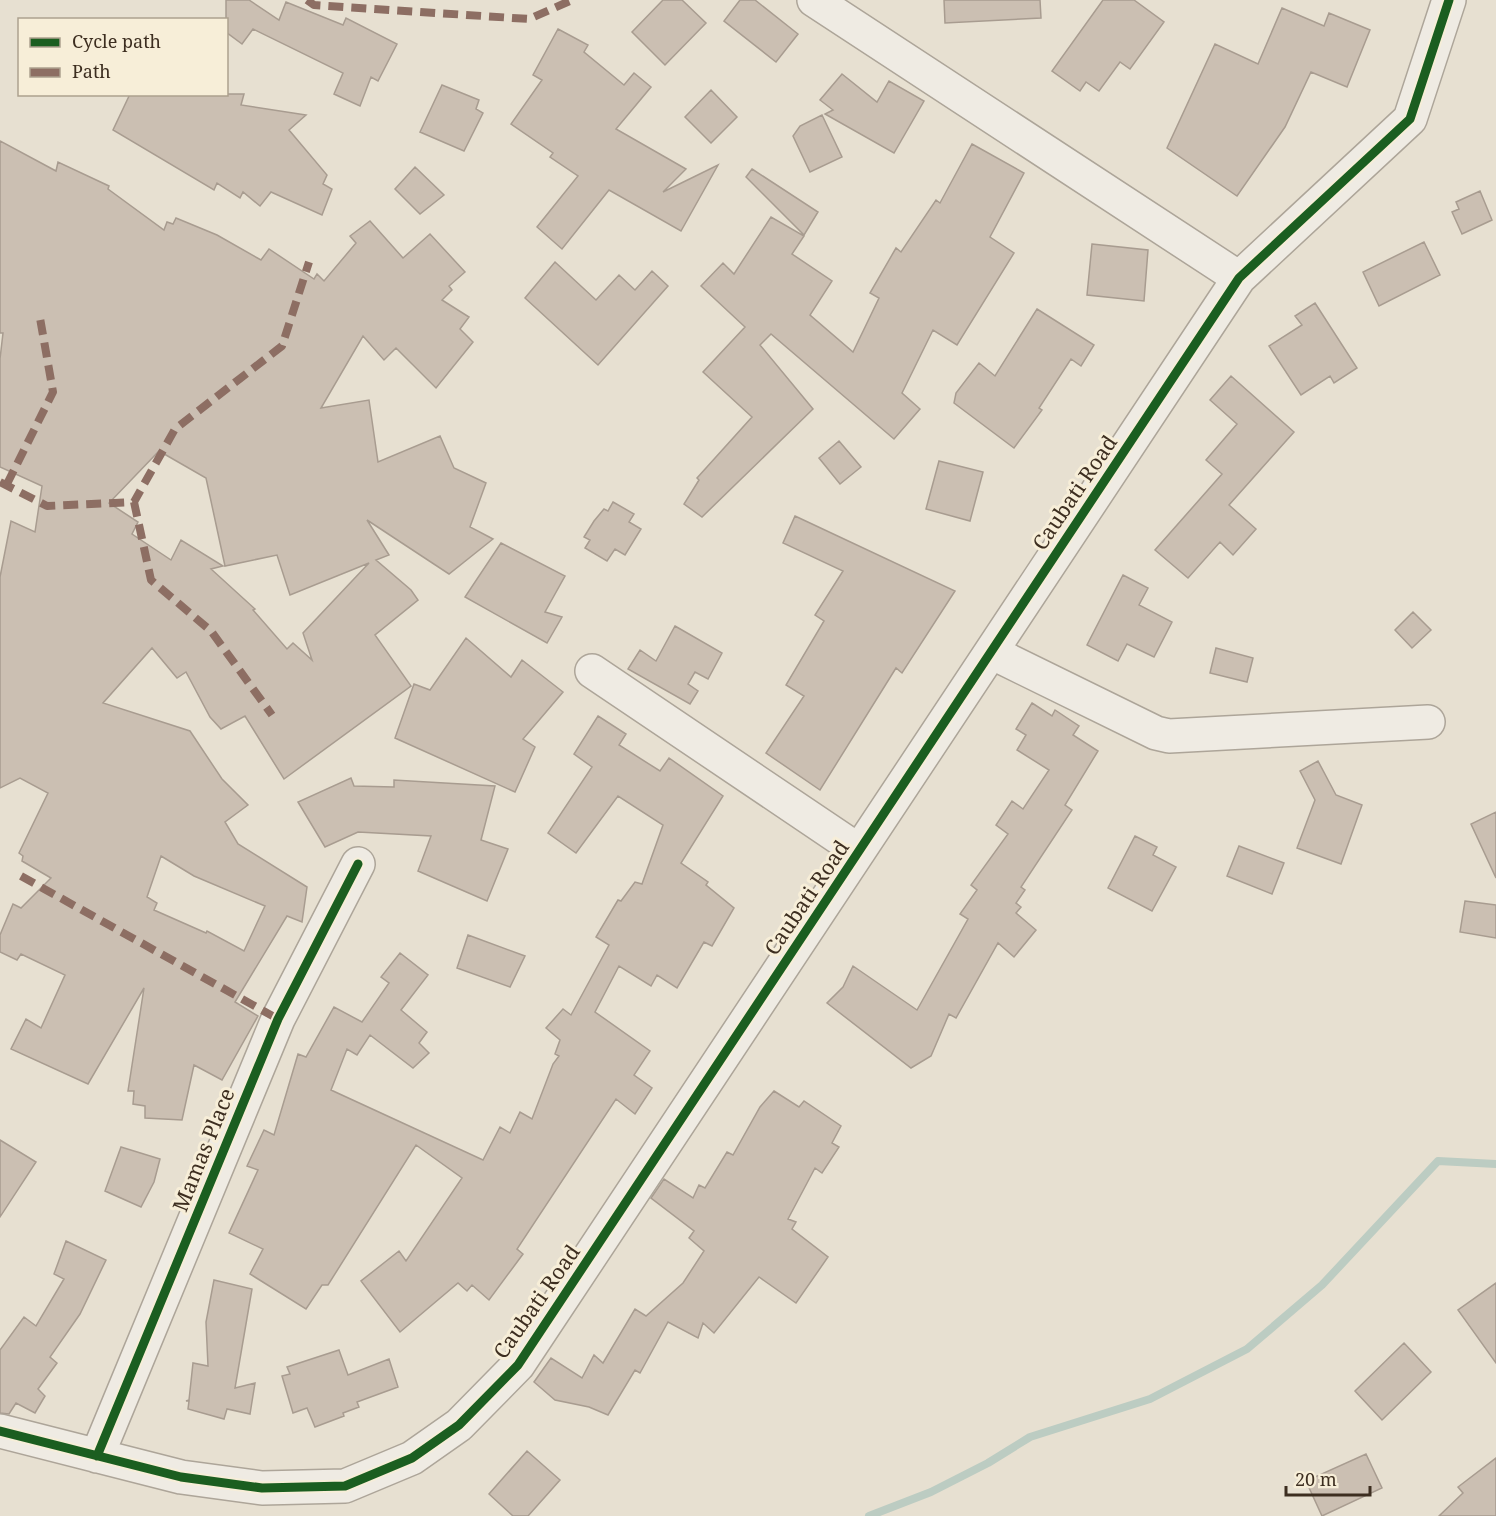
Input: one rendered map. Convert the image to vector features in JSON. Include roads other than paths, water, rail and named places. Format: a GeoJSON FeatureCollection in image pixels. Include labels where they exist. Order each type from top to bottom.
{"type":"FeatureCollection","features":[{"type":"Feature","properties":{"kind":"street"},"geometry":{"type":"LineString","coordinates":[[814,0],[1239,278]]}},
{"type":"Feature","properties":{"kind":"street","name":"Caubati Road"},"geometry":{"type":"LineString","coordinates":[[0,1431],[181,1477],[262,1488],[345,1486],[412,1458],[459,1425],[518,1365],[1239,278],[1410,119],[1449,0]]}},
{"type":"Feature","properties":{"kind":"street"},"geometry":{"type":"LineString","coordinates":[[991,652],[1156,733],[1169,736],[1428,722]]}},
{"type":"Feature","properties":{"kind":"street"},"geometry":{"type":"LineString","coordinates":[[592,671],[860,851]]}},
{"type":"Feature","properties":{"kind":"street","name":"Mamas Place"},"geometry":{"type":"LineString","coordinates":[[97,1456],[278,1019],[358,864]]}},
{"type":"Feature","properties":{"kind":"waterway"},"geometry":{"type":"LineString","coordinates":[[869,1516],[931,1492],[988,1463],[1030,1437],[1150,1399],[1247,1349],[1322,1285],[1438,1161],[1496,1164]]}}]}
